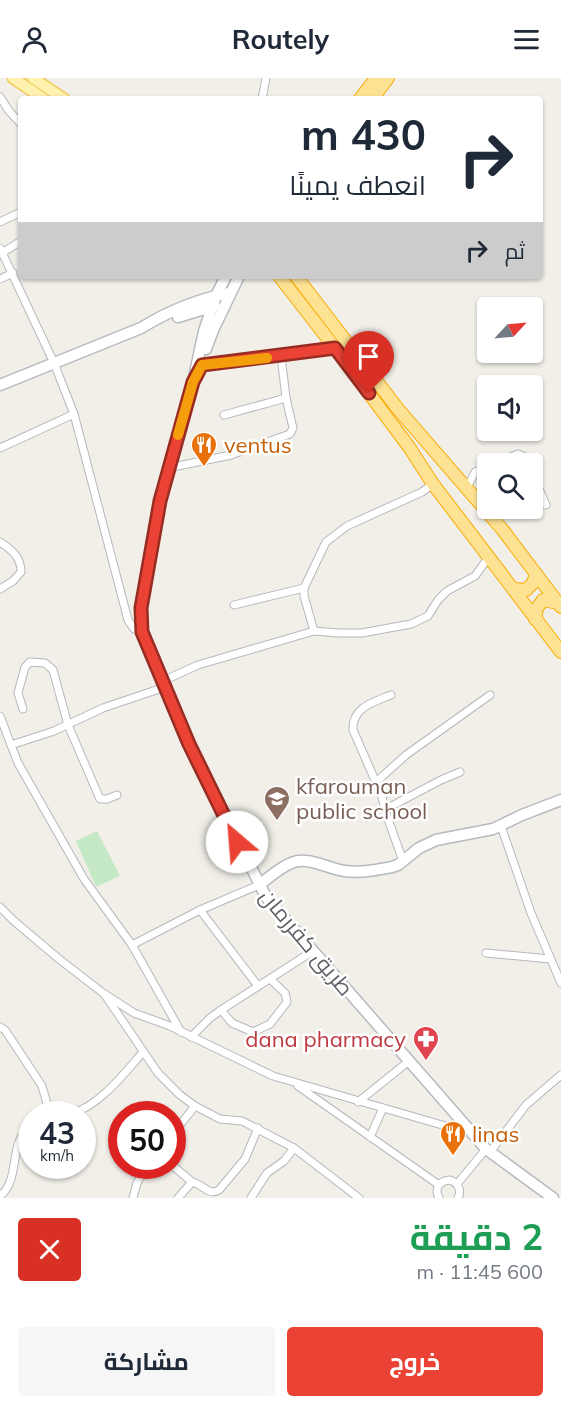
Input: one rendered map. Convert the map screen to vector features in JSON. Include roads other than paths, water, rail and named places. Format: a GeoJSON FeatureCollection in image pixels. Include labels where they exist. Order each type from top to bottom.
{"type":"FeatureCollection","features":[{"type":"Feature","properties":{"kind":"highway"},"geometry":{"type":"LineString","coordinates":[[374,96],[388,78]]}},
{"type":"Feature","properties":{"kind":"highway"},"geometry":{"type":"LineString","coordinates":[[362,96],[374,79]]}},
{"type":"Feature","properties":{"kind":"highway"},"geometry":{"type":"LineString","coordinates":[[281,279],[409,447],[433,484],[488,558],[561,652]]}},
{"type":"Feature","properties":{"kind":"highway"},"geometry":{"type":"LineString","coordinates":[[298,279],[398,409],[466,488],[560,605]]}},
{"type":"Feature","properties":{"kind":"highway"},"geometry":{"type":"LineString","coordinates":[[513,589],[526,590],[533,583],[536,574]]}},
{"type":"Feature","properties":{"kind":"highway"},"geometry":{"type":"LineString","coordinates":[[535,619],[537,608],[543,600],[560,605]]}},
{"type":"Feature","properties":{"kind":"main road"},"geometry":{"type":"LineString","coordinates":[[13,78],[40,96]]}},
{"type":"Feature","properties":{"kind":"main road"},"geometry":{"type":"LineString","coordinates":[[33,78],[60,96]]}},
{"type":"Feature","properties":{"kind":"main road"},"geometry":{"type":"LineString","coordinates":[[199,366],[204,331],[225,279]]}},
{"type":"Feature","properties":{"kind":"main road"},"geometry":{"type":"LineString","coordinates":[[199,366],[237,279]]}},
{"type":"Feature","properties":{"kind":"main road"},"geometry":{"type":"LineString","coordinates":[[0,386],[141,328],[186,315],[230,293]]}},
{"type":"Feature","properties":{"kind":"main road"},"geometry":{"type":"LineString","coordinates":[[141,328],[159,317],[214,301],[226,305]]}},
{"type":"Feature","properties":{"kind":"main road"},"geometry":{"type":"LineString","coordinates":[[186,315],[204,331]]}},
{"type":"Feature","properties":{"kind":"main road","name":"طريق كفررمان"},"geometry":{"type":"LineString","coordinates":[[199,366],[160,501],[141,608],[142,632],[189,744],[266,897],[488,1151],[553,1198]]}},
{"type":"Feature","properties":{"kind":"main road"},"geometry":{"type":"LineString","coordinates":[[259,885],[286,865],[296,861],[306,860],[342,871],[362,872],[392,867],[419,848],[436,840],[493,830],[522,815],[561,800]]}},
{"type":"Feature","properties":{"kind":"street"},"geometry":{"type":"LineString","coordinates":[[263,96],[266,78]]}},
{"type":"Feature","properties":{"kind":"street"},"geometry":{"type":"LineString","coordinates":[[0,96],[18,121]]}},
{"type":"Feature","properties":{"kind":"street"},"geometry":{"type":"LineString","coordinates":[[0,222],[18,213]]}},
{"type":"Feature","properties":{"kind":"street"},"geometry":{"type":"LineString","coordinates":[[18,242],[1,250],[54,363],[74,414],[128,620],[134,629],[142,632]]}},
{"type":"Feature","properties":{"kind":"street"},"geometry":{"type":"LineString","coordinates":[[0,279],[13,273]]}},
{"type":"Feature","properties":{"kind":"street"},"geometry":{"type":"LineString","coordinates":[[199,366],[335,348]]}},
{"type":"Feature","properties":{"kind":"street"},"geometry":{"type":"LineString","coordinates":[[168,468],[231,455],[290,434],[293,428],[286,398],[281,356]]}},
{"type":"Feature","properties":{"kind":"street"},"geometry":{"type":"LineString","coordinates":[[224,416],[286,398]]}},
{"type":"Feature","properties":{"kind":"street"},"geometry":{"type":"LineString","coordinates":[[0,448],[74,414]]}},
{"type":"Feature","properties":{"kind":"street"},"geometry":{"type":"LineString","coordinates":[[466,488],[477,471]]}},
{"type":"Feature","properties":{"kind":"street"},"geometry":{"type":"LineString","coordinates":[[314,631],[304,596],[304,588],[329,538],[351,524],[422,492],[433,484]]}},
{"type":"Feature","properties":{"kind":"street"},"geometry":{"type":"LineString","coordinates":[[543,498],[546,505]]}},
{"type":"Feature","properties":{"kind":"street"},"geometry":{"type":"LineString","coordinates":[[0,542],[17,556],[21,563],[21,572],[13,581],[0,589]]}},
{"type":"Feature","properties":{"kind":"street"},"geometry":{"type":"LineString","coordinates":[[11,746],[68,725],[81,717],[164,684],[198,665],[314,631],[362,633],[420,621],[428,616],[442,594],[476,576],[488,558]]}},
{"type":"Feature","properties":{"kind":"street"},"geometry":{"type":"LineString","coordinates":[[234,605],[304,588]]}},
{"type":"Feature","properties":{"kind":"street"},"geometry":{"type":"LineString","coordinates":[[23,709],[18,693],[25,667],[30,662],[45,663],[53,670],[68,725],[100,799],[117,795]]}},
{"type":"Feature","properties":{"kind":"street"},"geometry":{"type":"LineString","coordinates":[[391,695],[368,704],[359,711],[353,722],[359,747],[376,782],[403,861]]}},
{"type":"Feature","properties":{"kind":"street"},"geometry":{"type":"LineString","coordinates":[[376,782],[456,718],[490,695]]}},
{"type":"Feature","properties":{"kind":"street"},"geometry":{"type":"LineString","coordinates":[[0,716],[28,782],[84,879],[132,945],[181,1032]]}},
{"type":"Feature","properties":{"kind":"street"},"geometry":{"type":"LineString","coordinates":[[386,809],[460,772]]}},
{"type":"Feature","properties":{"kind":"street"},"geometry":{"type":"LineString","coordinates":[[501,826],[531,913],[561,983]]}},
{"type":"Feature","properties":{"kind":"street"},"geometry":{"type":"LineString","coordinates":[[132,945],[200,910],[259,885]]}},
{"type":"Feature","properties":{"kind":"street"},"geometry":{"type":"LineString","coordinates":[[0,907],[58,959],[134,1013],[191,1036],[273,1077],[449,1127],[468,1129]]}},
{"type":"Feature","properties":{"kind":"street"},"geometry":{"type":"LineString","coordinates":[[200,910],[258,986]]}},
{"type":"Feature","properties":{"kind":"street"},"geometry":{"type":"LineString","coordinates":[[191,1036],[221,1010],[313,951]]}},
{"type":"Feature","properties":{"kind":"street"},"geometry":{"type":"LineString","coordinates":[[486,953],[550,959]]}},
{"type":"Feature","properties":{"kind":"street"},"geometry":{"type":"LineString","coordinates":[[221,1010],[232,1023],[253,1032],[270,1024],[287,1002],[285,993],[270,979]]}},
{"type":"Feature","properties":{"kind":"street"},"geometry":{"type":"LineString","coordinates":[[103,993],[158,1073],[195,1106],[220,1119],[242,1121],[294,1148],[359,1198]]}},
{"type":"Feature","properties":{"kind":"street"},"geometry":{"type":"LineString","coordinates":[[0,1027],[5,1030],[42,1086],[46,1101]]}},
{"type":"Feature","properties":{"kind":"street"},"geometry":{"type":"LineString","coordinates":[[94,1101],[124,1074],[143,1052]]}},
{"type":"Feature","properties":{"kind":"street"},"geometry":{"type":"LineString","coordinates":[[358,1102],[409,1061]]}},
{"type":"Feature","properties":{"kind":"street"},"geometry":{"type":"LineString","coordinates":[[457,1184],[526,1105],[561,1075]]}},
{"type":"Feature","properties":{"kind":"street"},"geometry":{"type":"LineString","coordinates":[[291,1081],[439,1185]]}},
{"type":"Feature","properties":{"kind":"street"},"geometry":{"type":"LineString","coordinates":[[186,1117],[195,1106]]}},
{"type":"Feature","properties":{"kind":"street"},"geometry":{"type":"LineString","coordinates":[[370,1137],[383,1108]]}},
{"type":"Feature","properties":{"kind":"street"},"geometry":{"type":"LineString","coordinates":[[186,1177],[210,1192],[214,1193],[219,1190],[244,1159],[258,1128]]}},
{"type":"Feature","properties":{"kind":"street"},"geometry":{"type":"LineString","coordinates":[[5,1195],[13,1175],[18,1142]]}},
{"type":"Feature","properties":{"kind":"street"},"geometry":{"type":"LineString","coordinates":[[251,1198],[267,1173],[284,1161],[294,1148]]}},
{"type":"Feature","properties":{"kind":"street"},"geometry":{"type":"LineString","coordinates":[[134,1198],[139,1179]]}},
{"type":"Feature","properties":{"kind":"street"},"geometry":{"type":"LineString","coordinates":[[439,1198],[437,1192],[439,1185],[445,1180],[457,1184],[460,1191],[458,1198]]}},
{"type":"Feature","properties":{"kind":"street"},"geometry":{"type":"LineString","coordinates":[[178,1198],[192,1182]]}},
{"type":"Feature","properties":{"kind":"place","name":"ventus"},"geometry":{"type":"Point","coordinates":[204,468]}},
{"type":"Feature","properties":{"kind":"place","name":"kfarouman public school"},"geometry":{"type":"Point","coordinates":[277,822]}},
{"type":"Feature","properties":{"kind":"place","name":"dana pharmacy"},"geometry":{"type":"Point","coordinates":[426,1062]}},
{"type":"Feature","properties":{"kind":"place","name":"linas"},"geometry":{"type":"Point","coordinates":[453,1157]}}]}
